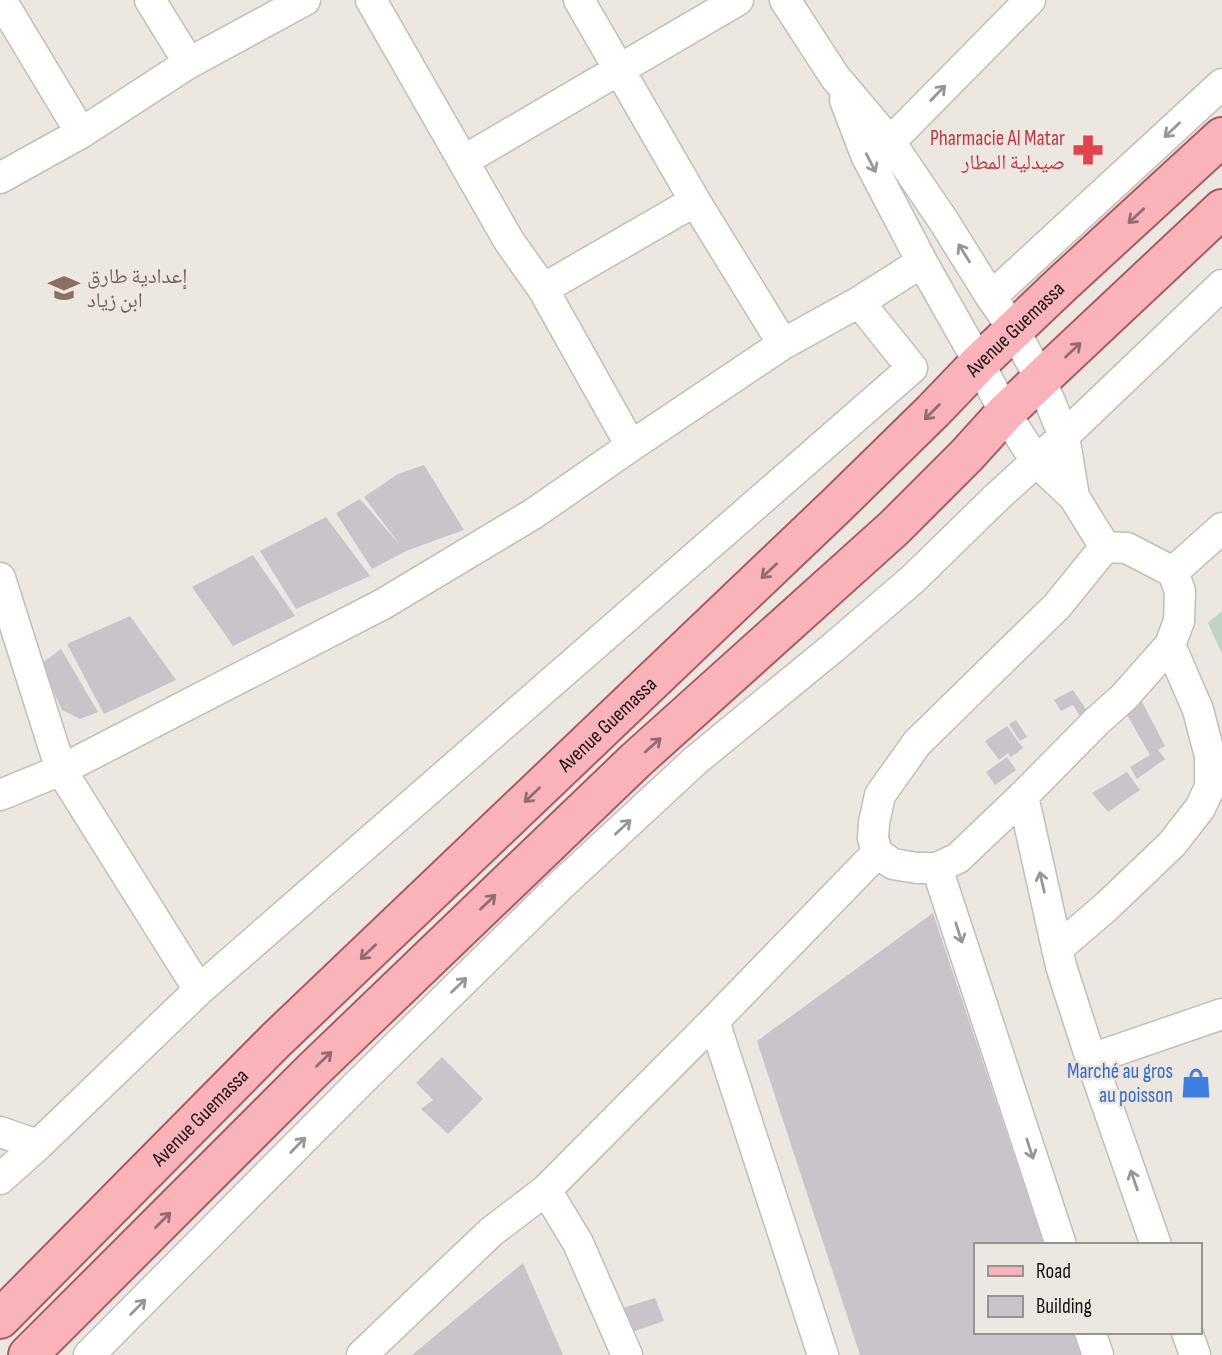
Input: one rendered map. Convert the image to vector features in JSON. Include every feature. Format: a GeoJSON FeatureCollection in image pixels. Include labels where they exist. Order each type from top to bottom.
{"type":"FeatureCollection","features":[{"type":"Feature","properties":{"kind":"main road","name":"Avenue Guemassa"},"geometry":{"type":"LineString","coordinates":[[0,1319],[276,1040],[838,504],[979,363],[1222,137]]}},
{"type":"Feature","properties":{"kind":"main road"},"geometry":{"type":"LineString","coordinates":[[28,1355],[312,1071],[636,760],[894,528],[1005,413],[1222,209]]}},
{"type":"Feature","properties":{"kind":"street"},"geometry":{"type":"LineString","coordinates":[[1,0],[81,133]]}},
{"type":"Feature","properties":{"kind":"street"},"geometry":{"type":"LineString","coordinates":[[150,0],[189,64]]}},
{"type":"Feature","properties":{"kind":"street"},"geometry":{"type":"LineString","coordinates":[[371,0],[509,241],[542,289],[631,446]]}},
{"type":"Feature","properties":{"kind":"street"},"geometry":{"type":"LineString","coordinates":[[579,0],[695,201],[783,344]]}},
{"type":"Feature","properties":{"kind":"street"},"geometry":{"type":"LineString","coordinates":[[463,161],[738,0]]}},
{"type":"Feature","properties":{"kind":"street"},"geometry":{"type":"LineString","coordinates":[[785,0],[835,77],[890,142],[1014,330],[1041,380],[1064,436],[1074,497]]}},
{"type":"Feature","properties":{"kind":"street"},"geometry":{"type":"LineString","coordinates":[[0,178],[81,133],[189,64],[302,1]]}},
{"type":"Feature","properties":{"kind":"street"},"geometry":{"type":"LineString","coordinates":[[890,142],[1025,2]]}},
{"type":"Feature","properties":{"kind":"street"},"geometry":{"type":"LineString","coordinates":[[835,77],[866,155],[1005,413],[1036,461],[1074,497],[1105,547]]}},
{"type":"Feature","properties":{"kind":"street"},"geometry":{"type":"LineString","coordinates":[[990,297],[1222,84]]}},
{"type":"Feature","properties":{"kind":"street"},"geometry":{"type":"LineString","coordinates":[[542,289],[695,201]]}},
{"type":"Feature","properties":{"kind":"street"},"geometry":{"type":"LineString","coordinates":[[0,795],[61,770],[383,604],[533,514],[783,344],[859,302],[922,262]]}},
{"type":"Feature","properties":{"kind":"street"},"geometry":{"type":"LineString","coordinates":[[89,1355],[360,1082],[570,877],[696,760],[913,579],[1222,285]]}},
{"type":"Feature","properties":{"kind":"street"},"geometry":{"type":"LineString","coordinates":[[0,1180],[199,990],[912,368],[859,302]]}},
{"type":"Feature","properties":{"kind":"street"},"geometry":{"type":"LineString","coordinates":[[1173,572],[1222,528]]}},
{"type":"Feature","properties":{"kind":"street"},"geometry":{"type":"LineString","coordinates":[[1105,547],[1127,548],[1173,572],[1180,591],[1179,621],[1170,645],[1124,697],[958,858],[937,868],[918,868],[893,864],[877,853],[873,838],[880,796],[918,743],[1056,606],[1105,547]]}},
{"type":"Feature","properties":{"kind":"street"},"geometry":{"type":"LineString","coordinates":[[0,578],[61,770],[199,990]]}},
{"type":"Feature","properties":{"kind":"street"},"geometry":{"type":"LineString","coordinates":[[1057,949],[1172,844],[1200,808],[1210,787],[1210,756],[1198,710],[1170,645]]}},
{"type":"Feature","properties":{"kind":"street"},"geometry":{"type":"LineString","coordinates":[[1023,796],[1061,966],[1155,1243]]}},
{"type":"Feature","properties":{"kind":"street"},"geometry":{"type":"LineString","coordinates":[[362,1355],[491,1232],[546,1190],[877,853]]}},
{"type":"Feature","properties":{"kind":"street"},"geometry":{"type":"LineString","coordinates":[[937,868],[1061,1243]]}},
{"type":"Feature","properties":{"kind":"street"},"geometry":{"type":"LineString","coordinates":[[1091,1059],[1221,1018]]}},
{"type":"Feature","properties":{"kind":"street"},"geometry":{"type":"LineString","coordinates":[[714,1021],[823,1355]]}},
{"type":"Feature","properties":{"kind":"street"},"geometry":{"type":"LineString","coordinates":[[0,1132],[38,1145]]}},
{"type":"Feature","properties":{"kind":"street"},"geometry":{"type":"LineString","coordinates":[[546,1190],[578,1243],[627,1355]]}},
{"type":"Feature","properties":{"kind":"street"},"geometry":{"type":"LineString","coordinates":[[1091,1334],[1098,1355]]}},
{"type":"Feature","properties":{"kind":"street"},"geometry":{"type":"LineString","coordinates":[[1188,1334],[1195,1355]]}},
{"type":"Feature","properties":{"kind":"green space"},"geometry":{"type":"Polygon","coordinates":[[[1222,611],[1222,654],[1208,623],[1222,611]]]}},
{"type":"Feature","properties":{"kind":"building"},"geometry":{"type":"Polygon","coordinates":[[[424,465],[464,530],[406,551],[372,569],[336,513],[360,499],[400,545],[364,497],[398,474],[424,465]]]}},
{"type":"Feature","properties":{"kind":"building"},"geometry":{"type":"Polygon","coordinates":[[[326,517],[370,576],[296,609],[260,551],[326,517]]]}},
{"type":"Feature","properties":{"kind":"building"},"geometry":{"type":"Polygon","coordinates":[[[253,555],[295,616],[233,646],[192,587],[253,555]]]}},
{"type":"Feature","properties":{"kind":"building"},"geometry":{"type":"Polygon","coordinates":[[[130,616],[176,680],[104,714],[67,644],[130,616]]]}},
{"type":"Feature","properties":{"kind":"building"},"geometry":{"type":"Polygon","coordinates":[[[61,649],[98,712],[80,719],[62,710],[41,664],[61,649]]]}},
{"type":"Feature","properties":{"kind":"building"},"geometry":{"type":"Polygon","coordinates":[[[1073,690],[1089,714],[1079,715],[1073,705],[1061,711],[1054,700],[1073,690]]]}},
{"type":"Feature","properties":{"kind":"building"},"geometry":{"type":"Polygon","coordinates":[[[1141,700],[1165,746],[1158,750],[1165,759],[1137,779],[1130,767],[1150,755],[1123,708],[1141,700]]]}},
{"type":"Feature","properties":{"kind":"building"},"geometry":{"type":"Polygon","coordinates":[[[1016,720],[1027,737],[1020,741],[1009,724],[1016,720]]]}},
{"type":"Feature","properties":{"kind":"building"},"geometry":{"type":"Polygon","coordinates":[[[1007,726],[1023,748],[1011,757],[1008,753],[999,760],[985,741],[1007,726]]]}},
{"type":"Feature","properties":{"kind":"building"},"geometry":{"type":"Polygon","coordinates":[[[1007,757],[1016,770],[995,785],[986,772],[1007,757]]]}},
{"type":"Feature","properties":{"kind":"building"},"geometry":{"type":"Polygon","coordinates":[[[1127,772],[1140,790],[1108,812],[1092,793],[1127,772]]]}},
{"type":"Feature","properties":{"kind":"building"},"geometry":{"type":"Polygon","coordinates":[[[933,913],[1043,1243],[974,1243],[974,1334],[1074,1334],[1081,1355],[860,1355],[757,1041],[933,913]]]}},
{"type":"Feature","properties":{"kind":"building"},"geometry":{"type":"Polygon","coordinates":[[[442,1057],[483,1099],[448,1134],[421,1109],[433,1100],[416,1083],[442,1057]]]}},
{"type":"Feature","properties":{"kind":"building"},"geometry":{"type":"Polygon","coordinates":[[[523,1263],[563,1355],[412,1355],[523,1263]]]}},
{"type":"Feature","properties":{"kind":"building"},"geometry":{"type":"Polygon","coordinates":[[[655,1298],[664,1321],[626,1334],[616,1310],[655,1298]]]}},
{"type":"Feature","properties":{"kind":"place","name":"Pharmacie Al Matar صيدلية المطار"},"geometry":{"type":"Point","coordinates":[1088,150]}},
{"type":"Feature","properties":{"kind":"place","name":"إعدادية طارق ابن زياد"},"geometry":{"type":"Point","coordinates":[64,288]}},
{"type":"Feature","properties":{"kind":"place","name":"Marché au gros au poisson"},"geometry":{"type":"Point","coordinates":[1196,1083]}}]}
